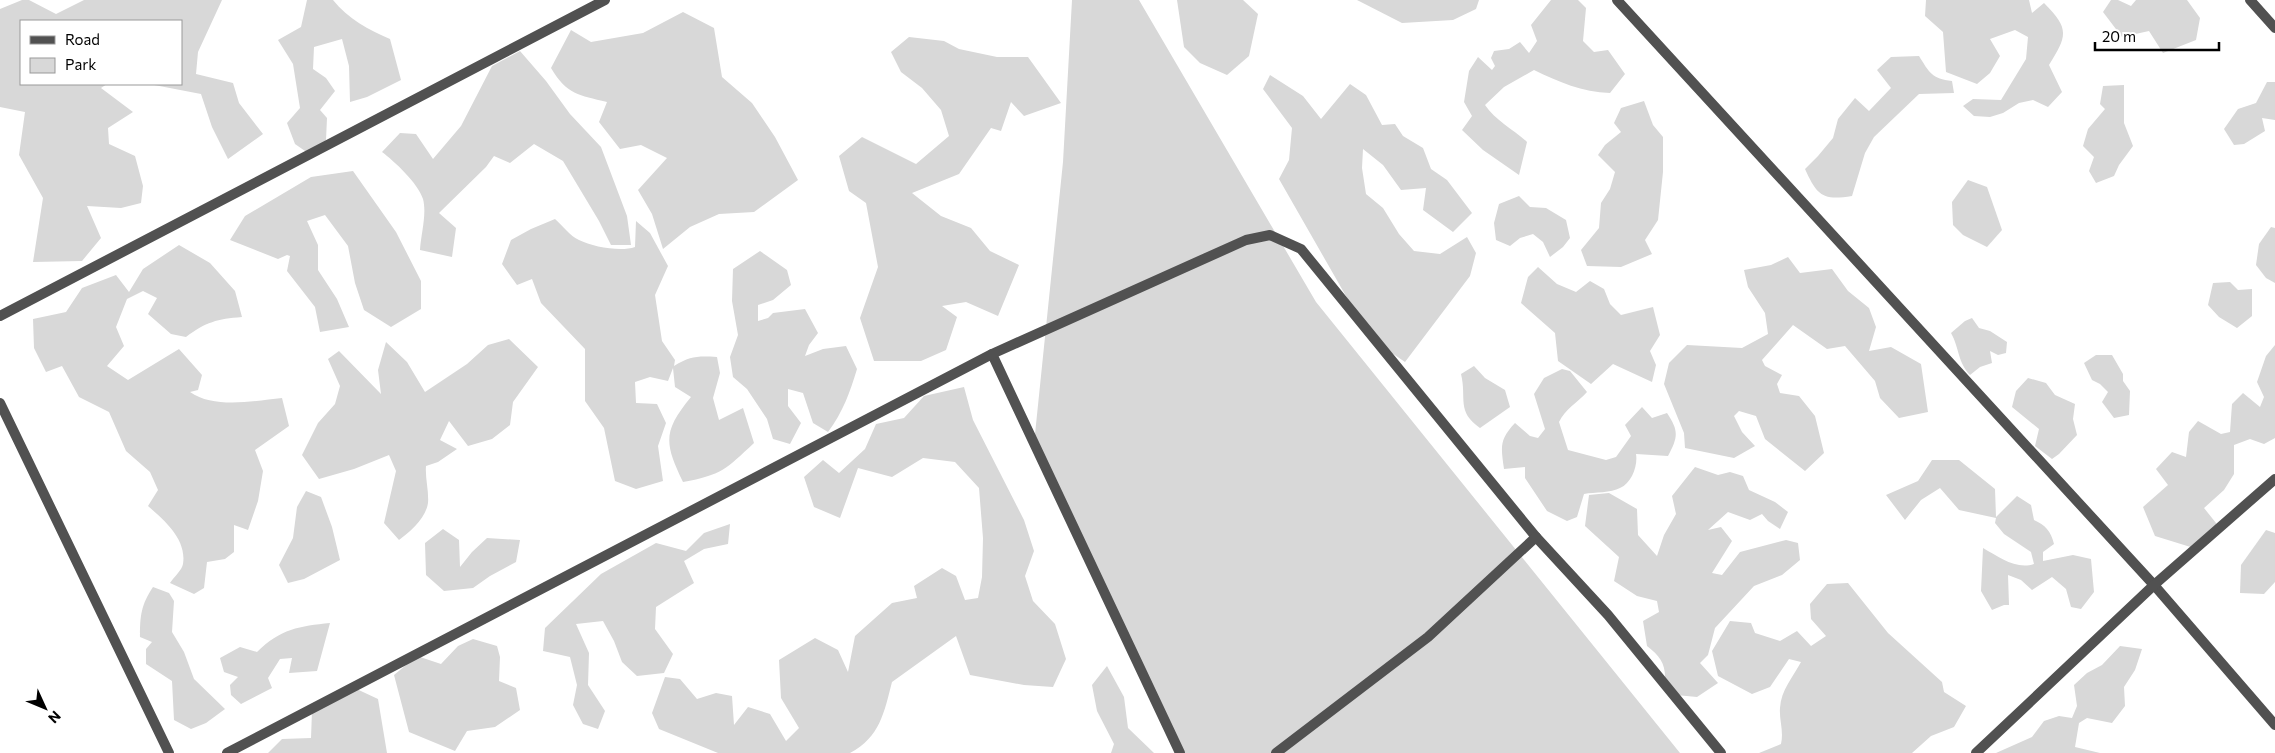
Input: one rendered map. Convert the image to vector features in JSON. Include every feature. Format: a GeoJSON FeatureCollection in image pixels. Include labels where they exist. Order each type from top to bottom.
{"type":"FeatureCollection","features":[{"type":"Feature","properties":{"kind":"street"},"geometry":{"type":"LineString","coordinates":[[0,316],[605,0]]}},
{"type":"Feature","properties":{"kind":"street"},"geometry":{"type":"LineString","coordinates":[[1617,0],[2154,585],[2275,725]]}},
{"type":"Feature","properties":{"kind":"street"},"geometry":{"type":"LineString","coordinates":[[2250,0],[2275,28]]}},
{"type":"Feature","properties":{"kind":"street"},"geometry":{"type":"LineString","coordinates":[[227,753],[992,354],[1246,240],[1270,235],[1301,249],[1536,537],[1608,615],[1721,753]]}},
{"type":"Feature","properties":{"kind":"street"},"geometry":{"type":"LineString","coordinates":[[992,354],[1180,753]]}},
{"type":"Feature","properties":{"kind":"street"},"geometry":{"type":"LineString","coordinates":[[0,403],[169,753]]}},
{"type":"Feature","properties":{"kind":"street"},"geometry":{"type":"LineString","coordinates":[[1976,753],[2154,585],[2275,479]]}},
{"type":"Feature","properties":{"kind":"street"},"geometry":{"type":"LineString","coordinates":[[1276,753],[1428,637],[1536,537]]}},
{"type":"Feature","properties":{"kind":"green space"},"geometry":{"type":"Polygon","coordinates":[[[22,0],[29,0],[56,14],[84,0],[222,0],[198,52],[196,74],[233,83],[239,103],[263,134],[228,159],[212,127],[201,94],[154,85],[182,85],[182,20],[20,20],[20,85],[106,85],[101,88],[133,112],[108,128],[109,144],[135,156],[143,186],[141,203],[121,208],[87,206],[101,238],[82,261],[33,262],[43,198],[19,155],[25,112],[0,107],[0,9],[22,0]]]}},
{"type":"Feature","properties":{"kind":"green space"},"geometry":{"type":"Polygon","coordinates":[[[307,0],[333,0],[345,13],[359,23],[390,39],[401,80],[367,97],[350,102],[349,66],[342,39],[314,47],[313,69],[326,78],[335,91],[320,110],[327,118],[326,140],[308,153],[295,144],[287,123],[300,108],[293,64],[278,40],[301,27],[307,0]]]}},
{"type":"Feature","properties":{"kind":"green space"},"geometry":{"type":"Polygon","coordinates":[[[1072,0],[1139,0],[1316,302],[1680,753],[1185,753],[1034,444],[1063,162],[1072,0]]]}},
{"type":"Feature","properties":{"kind":"green space"},"geometry":{"type":"Polygon","coordinates":[[[1177,0],[1243,0],[1258,14],[1249,56],[1227,75],[1200,63],[1184,47],[1177,0]]]}},
{"type":"Feature","properties":{"kind":"green space"},"geometry":{"type":"Polygon","coordinates":[[[1357,0],[1479,0],[1476,9],[1453,20],[1402,23],[1357,0]]]}},
{"type":"Feature","properties":{"kind":"green space"},"geometry":{"type":"Polygon","coordinates":[[[1551,0],[1578,0],[1586,8],[1583,41],[1594,52],[1608,50],[1625,74],[1610,93],[1590,91],[1571,86],[1534,70],[1504,87],[1485,105],[1499,120],[1527,142],[1519,175],[1483,150],[1462,130],[1472,116],[1464,102],[1469,71],[1478,57],[1492,70],[1495,66],[1491,58],[1494,51],[1509,49],[1520,42],[1529,53],[1537,41],[1531,25],[1551,0]]]}},
{"type":"Feature","properties":{"kind":"green space"},"geometry":{"type":"Polygon","coordinates":[[[1926,0],[2029,0],[2032,13],[2044,3],[2062,26],[2063,32],[2060,46],[2049,65],[2062,92],[2048,107],[2033,100],[2019,103],[2003,113],[1990,117],[1974,116],[1963,106],[1973,99],[2001,100],[2026,59],[2028,37],[2015,30],[1990,39],[2000,56],[1990,73],[1977,84],[1946,72],[1943,32],[1925,16],[1926,0]]]}},
{"type":"Feature","properties":{"kind":"green space"},"geometry":{"type":"Polygon","coordinates":[[[2111,0],[2118,0],[2131,6],[2136,0],[2187,0],[2200,18],[2196,40],[2163,53],[2149,31],[2122,37],[2103,12],[2111,0]]]}},
{"type":"Feature","properties":{"kind":"green space"},"geometry":{"type":"Polygon","coordinates":[[[683,12],[714,28],[722,77],[752,103],[775,137],[798,180],[754,212],[719,214],[690,227],[663,249],[652,214],[638,190],[667,158],[641,145],[620,149],[599,122],[607,102],[581,95],[568,89],[551,68],[571,30],[591,42],[643,33],[683,12]]]}},
{"type":"Feature","properties":{"kind":"green space"},"geometry":{"type":"Polygon","coordinates":[[[909,37],[944,41],[959,49],[997,57],[1028,57],[1061,103],[1024,116],[1011,102],[1001,131],[991,128],[959,174],[912,193],[941,216],[971,228],[990,251],[1019,265],[998,316],[966,302],[942,306],[957,317],[946,350],[921,361],[874,361],[860,318],[878,267],[866,203],[849,191],[839,156],[862,137],[916,164],[949,136],[941,110],[922,88],[901,72],[891,52],[909,37]]]}},
{"type":"Feature","properties":{"kind":"green space"},"geometry":{"type":"Polygon","coordinates":[[[520,51],[546,81],[570,114],[601,147],[627,216],[631,245],[611,245],[563,161],[534,144],[510,163],[494,156],[486,167],[439,213],[456,228],[452,257],[420,250],[424,218],[423,199],[411,179],[382,152],[400,133],[416,134],[433,159],[461,126],[492,66],[520,51]]]}},
{"type":"Feature","properties":{"kind":"green space"},"geometry":{"type":"Polygon","coordinates":[[[1919,56],[1932,74],[1952,81],[1954,93],[1919,94],[1874,137],[1865,153],[1852,196],[1834,198],[1822,194],[1813,185],[1805,169],[1833,138],[1838,119],[1855,98],[1869,111],[1891,88],[1877,70],[1891,57],[1919,56]]]}},
{"type":"Feature","properties":{"kind":"green space"},"geometry":{"type":"Polygon","coordinates":[[[1270,75],[1303,96],[1321,119],[1350,84],[1366,95],[1382,125],[1395,124],[1403,136],[1423,148],[1431,169],[1447,180],[1472,213],[1453,232],[1423,210],[1426,188],[1401,190],[1383,165],[1363,149],[1362,168],[1366,194],[1383,208],[1399,234],[1414,251],[1440,254],[1467,237],[1476,253],[1470,276],[1405,362],[1370,338],[1279,179],[1289,160],[1292,128],[1263,89],[1270,75]]]}},
{"type":"Feature","properties":{"kind":"green space"},"geometry":{"type":"Polygon","coordinates":[[[2267,82],[2275,82],[2275,120],[2262,118],[2265,131],[2244,144],[2234,145],[2224,129],[2238,109],[2256,103],[2267,82]]]}},
{"type":"Feature","properties":{"kind":"green space"},"geometry":{"type":"Polygon","coordinates":[[[2124,85],[2124,123],[2133,146],[2119,165],[2114,176],[2096,183],[2089,171],[2094,157],[2083,146],[2088,129],[2105,109],[2100,104],[2103,86],[2124,85]]]}},
{"type":"Feature","properties":{"kind":"green space"},"geometry":{"type":"Polygon","coordinates":[[[1644,101],[1653,125],[1663,137],[1663,172],[1658,220],[1645,240],[1652,254],[1621,267],[1587,266],[1581,250],[1599,228],[1601,203],[1610,189],[1615,172],[1598,155],[1605,145],[1621,132],[1614,123],[1621,108],[1644,101]]]}},
{"type":"Feature","properties":{"kind":"green space"},"geometry":{"type":"Polygon","coordinates":[[[353,171],[396,232],[421,281],[421,309],[391,327],[364,310],[355,283],[348,246],[325,215],[307,221],[318,245],[318,270],[337,299],[349,327],[320,332],[315,307],[287,271],[290,256],[287,255],[278,259],[230,240],[245,216],[311,177],[353,171]]]}},
{"type":"Feature","properties":{"kind":"green space"},"geometry":{"type":"Polygon","coordinates":[[[1968,180],[1987,187],[2002,230],[1987,247],[1963,235],[1953,225],[1952,202],[1968,180]]]}},
{"type":"Feature","properties":{"kind":"green space"},"geometry":{"type":"Polygon","coordinates":[[[1519,196],[1530,207],[1546,208],[1566,220],[1570,238],[1563,247],[1550,257],[1543,242],[1533,234],[1520,238],[1510,246],[1496,240],[1494,223],[1499,204],[1519,196]]]}},
{"type":"Feature","properties":{"kind":"green space"},"geometry":{"type":"Polygon","coordinates":[[[555,219],[576,238],[585,243],[607,248],[622,249],[635,247],[636,221],[650,233],[668,266],[655,295],[662,341],[675,360],[674,366],[694,357],[717,357],[720,373],[713,398],[719,420],[743,408],[754,443],[723,470],[707,477],[683,482],[672,457],[669,438],[675,419],[691,397],[675,387],[673,368],[668,381],[650,377],[635,382],[636,403],[657,404],[666,423],[658,446],[663,481],[636,489],[615,481],[604,428],[585,401],[585,349],[541,303],[532,279],[517,285],[502,264],[511,240],[555,219]]]}},
{"type":"Feature","properties":{"kind":"green space"},"geometry":{"type":"Polygon","coordinates":[[[2271,227],[2275,228],[2275,283],[2266,278],[2256,265],[2259,244],[2271,227]]]}},
{"type":"Feature","properties":{"kind":"green space"},"geometry":{"type":"Polygon","coordinates":[[[179,245],[210,263],[235,291],[242,317],[212,322],[186,337],[171,334],[148,314],[157,298],[143,291],[127,299],[116,327],[124,346],[107,366],[128,380],[179,349],[202,375],[198,390],[190,392],[211,401],[222,402],[247,402],[282,398],[289,426],[255,450],[263,471],[258,501],[248,530],[234,525],[234,552],[225,559],[207,562],[204,588],[194,594],[170,583],[180,571],[183,564],[183,555],[178,538],[173,531],[148,506],[158,490],[150,472],[126,451],[109,412],[79,397],[62,366],[46,372],[34,348],[33,319],[66,312],[82,288],[116,275],[129,292],[143,269],[179,245]]]}},
{"type":"Feature","properties":{"kind":"green space"},"geometry":{"type":"Polygon","coordinates":[[[760,251],[787,270],[791,285],[773,300],[758,305],[758,321],[768,318],[773,313],[805,309],[818,333],[809,345],[805,356],[823,349],[846,346],[857,369],[845,402],[828,432],[813,423],[803,393],[788,389],[788,406],[801,423],[790,444],[773,439],[767,419],[747,389],[733,377],[730,357],[738,335],[732,301],[733,269],[760,251]]]}},
{"type":"Feature","properties":{"kind":"green space"},"geometry":{"type":"Polygon","coordinates":[[[1788,257],[1800,273],[1832,269],[1848,291],[1869,308],[1876,327],[1869,351],[1891,347],[1921,364],[1928,412],[1899,418],[1880,398],[1875,381],[1845,346],[1827,349],[1793,325],[1762,360],[1765,366],[1782,375],[1777,384],[1780,393],[1799,396],[1815,416],[1824,453],[1805,471],[1765,439],[1756,416],[1739,411],[1734,416],[1742,432],[1755,446],[1734,458],[1685,448],[1684,433],[1664,384],[1669,363],[1687,345],[1742,348],[1768,334],[1765,313],[1748,287],[1744,270],[1771,265],[1788,257]]]}},
{"type":"Feature","properties":{"kind":"green space"},"geometry":{"type":"Polygon","coordinates":[[[1538,267],[1557,284],[1576,292],[1590,281],[1604,289],[1610,304],[1621,315],[1653,307],[1660,335],[1650,351],[1656,365],[1652,382],[1613,364],[1591,384],[1558,361],[1555,333],[1521,303],[1528,277],[1538,267]]]}},
{"type":"Feature","properties":{"kind":"green space"},"geometry":{"type":"Polygon","coordinates":[[[2230,282],[2238,290],[2252,289],[2252,316],[2237,328],[2219,317],[2208,305],[2213,283],[2230,282]]]}},
{"type":"Feature","properties":{"kind":"green space"},"geometry":{"type":"Polygon","coordinates":[[[1972,318],[1979,328],[1990,331],[2007,342],[2006,353],[1998,355],[1990,351],[1992,363],[1980,367],[1970,375],[1963,365],[1951,333],[1965,321],[1972,318]]]}},
{"type":"Feature","properties":{"kind":"green space"},"geometry":{"type":"Polygon","coordinates":[[[509,339],[538,367],[513,402],[510,425],[492,439],[468,446],[449,421],[440,440],[457,449],[438,462],[426,466],[427,509],[417,524],[399,540],[384,523],[396,471],[389,455],[354,469],[319,479],[302,455],[318,423],[335,404],[340,386],[328,359],[339,351],[381,394],[378,370],[386,342],[407,362],[425,392],[467,364],[488,345],[509,339]]]}},
{"type":"Feature","properties":{"kind":"green space"},"geometry":{"type":"Polygon","coordinates":[[[2275,345],[2275,438],[2264,444],[2250,439],[2234,445],[2234,474],[2224,490],[2204,508],[2220,528],[2197,549],[2155,536],[2143,507],[2168,485],[2156,469],[2172,452],[2186,457],[2189,432],[2198,421],[2221,434],[2230,432],[2232,404],[2243,393],[2260,407],[2264,397],[2257,382],[2266,356],[2275,345]]]}},
{"type":"Feature","properties":{"kind":"green space"},"geometry":{"type":"Polygon","coordinates":[[[2096,355],[2112,355],[2123,374],[2123,381],[2130,391],[2129,415],[2114,418],[2102,402],[2108,392],[2100,384],[2092,380],[2084,363],[2096,355]]]}},
{"type":"Feature","properties":{"kind":"green space"},"geometry":{"type":"Polygon","coordinates":[[[1474,366],[1485,378],[1505,390],[1510,407],[1480,428],[1468,416],[1465,410],[1461,374],[1474,366]]]}},
{"type":"Feature","properties":{"kind":"green space"},"geometry":{"type":"Polygon","coordinates":[[[1562,369],[1570,371],[1587,392],[1568,410],[1559,422],[1568,450],[1606,460],[1616,457],[1631,436],[1625,425],[1642,407],[1652,418],[1667,413],[1674,425],[1676,434],[1674,444],[1668,456],[1636,454],[1635,468],[1631,478],[1624,486],[1612,491],[1584,494],[1577,517],[1567,521],[1547,511],[1525,478],[1525,467],[1504,469],[1502,449],[1506,434],[1515,423],[1530,436],[1538,438],[1545,429],[1534,394],[1544,378],[1562,369]]]}},
{"type":"Feature","properties":{"kind":"green space"},"geometry":{"type":"Polygon","coordinates":[[[2028,378],[2046,383],[2055,395],[2075,404],[2073,419],[2077,435],[2052,459],[2035,446],[2039,429],[2012,407],[2016,391],[2028,378]]]}},
{"type":"Feature","properties":{"kind":"green space"},"geometry":{"type":"Polygon","coordinates":[[[964,387],[973,420],[1024,520],[1034,551],[1025,576],[1033,601],[1055,624],[1066,659],[1053,687],[1024,685],[970,675],[956,636],[892,682],[883,714],[874,732],[860,747],[850,753],[718,753],[659,729],[652,713],[665,677],[680,679],[697,699],[716,693],[732,696],[734,725],[748,707],[770,714],[786,741],[799,728],[781,698],[779,660],[815,638],[838,650],[848,672],[855,636],[892,603],[917,598],[914,586],[942,568],[956,576],[965,600],[978,598],[982,577],[983,538],[979,488],[955,462],[923,458],[892,477],[858,468],[840,518],[814,507],[804,477],[823,460],[839,473],[865,449],[876,424],[904,418],[924,396],[964,387]]]}},
{"type":"Feature","properties":{"kind":"green space"},"geometry":{"type":"Polygon","coordinates":[[[1932,460],[1959,460],[1995,489],[1996,517],[2017,496],[2031,505],[2034,520],[2047,529],[2054,544],[2043,552],[2043,561],[2073,555],[2091,559],[2094,592],[2081,609],[2071,607],[2066,589],[2052,577],[2032,590],[2021,580],[2008,575],[2009,605],[1992,610],[1981,591],[1983,548],[2001,559],[2021,565],[2034,564],[2031,552],[2004,534],[1995,523],[1996,518],[1959,510],[1940,488],[1921,500],[1905,520],[1886,495],[1918,481],[1932,460]]]}},
{"type":"Feature","properties":{"kind":"green space"},"geometry":{"type":"Polygon","coordinates":[[[1695,467],[1718,475],[1730,472],[1743,476],[1749,490],[1775,502],[1788,512],[1780,529],[1768,521],[1762,514],[1750,520],[1728,512],[1708,530],[1721,527],[1732,541],[1712,573],[1722,575],[1740,552],[1786,540],[1798,543],[1800,560],[1782,575],[1754,586],[1715,628],[1708,655],[1700,663],[1718,683],[1697,697],[1676,695],[1665,681],[1661,661],[1647,646],[1643,621],[1659,612],[1657,601],[1637,596],[1614,581],[1619,557],[1585,526],[1589,495],[1609,493],[1637,509],[1638,535],[1657,556],[1664,535],[1676,514],[1672,496],[1695,467]]]}},
{"type":"Feature","properties":{"kind":"green space"},"geometry":{"type":"Polygon","coordinates":[[[306,491],[321,497],[332,527],[340,560],[304,579],[288,583],[279,565],[293,538],[297,507],[306,491]]]}},
{"type":"Feature","properties":{"kind":"green space"},"geometry":{"type":"Polygon","coordinates":[[[730,524],[728,544],[704,549],[684,561],[694,583],[656,607],[655,629],[673,654],[664,673],[637,676],[622,662],[614,641],[603,621],[576,624],[589,653],[588,685],[605,711],[598,729],[583,724],[573,705],[577,685],[570,657],[543,651],[545,628],[601,574],[656,543],[686,551],[704,533],[730,524]]]}},
{"type":"Feature","properties":{"kind":"green space"},"geometry":{"type":"Polygon","coordinates":[[[443,529],[459,540],[460,567],[487,538],[520,540],[516,562],[473,588],[444,591],[426,575],[425,543],[443,529]]]}},
{"type":"Feature","properties":{"kind":"green space"},"geometry":{"type":"Polygon","coordinates":[[[2266,530],[2275,533],[2275,582],[2264,594],[2240,593],[2241,565],[2266,530]]]}},
{"type":"Feature","properties":{"kind":"green space"},"geometry":{"type":"Polygon","coordinates":[[[1848,583],[1888,633],[1942,682],[1944,692],[1966,706],[1954,727],[1931,736],[1912,753],[1759,753],[1781,744],[1781,701],[1785,689],[1801,662],[1789,659],[1770,687],[1752,694],[1718,676],[1712,651],[1730,621],[1751,623],[1755,633],[1780,641],[1797,631],[1811,646],[1826,636],[1811,619],[1810,604],[1827,584],[1848,583]]]}},
{"type":"Feature","properties":{"kind":"green space"},"geometry":{"type":"Polygon","coordinates":[[[153,587],[169,593],[174,601],[172,632],[184,652],[194,679],[225,709],[206,723],[191,729],[174,720],[172,681],[146,664],[146,649],[152,642],[140,637],[140,623],[144,605],[153,587]]]}},
{"type":"Feature","properties":{"kind":"green space"},"geometry":{"type":"Polygon","coordinates":[[[330,623],[317,671],[289,673],[292,658],[280,659],[268,678],[272,688],[241,704],[231,695],[230,685],[238,677],[224,672],[220,658],[240,647],[257,652],[274,638],[291,630],[330,623]]]}},
{"type":"Feature","properties":{"kind":"green space"},"geometry":{"type":"Polygon","coordinates":[[[473,639],[497,646],[500,657],[499,681],[516,688],[520,710],[495,727],[467,731],[455,751],[409,732],[394,675],[417,656],[441,664],[458,646],[473,639]]]}},
{"type":"Feature","properties":{"kind":"green space"},"geometry":{"type":"Polygon","coordinates":[[[2120,646],[2142,649],[2135,670],[2124,687],[2125,706],[2112,723],[2087,718],[2079,723],[2075,747],[2100,753],[1996,753],[2032,737],[2044,721],[2059,716],[2072,718],[2077,706],[2074,685],[2087,673],[2102,665],[2120,646]]]}},
{"type":"Feature","properties":{"kind":"green space"},"geometry":{"type":"Polygon","coordinates":[[[1107,666],[1124,697],[1128,728],[1154,753],[1111,753],[1114,744],[1097,711],[1092,685],[1107,666]]]}},
{"type":"Feature","properties":{"kind":"green space"},"geometry":{"type":"Polygon","coordinates":[[[348,685],[378,699],[387,753],[268,753],[282,739],[311,738],[312,711],[348,685]]]}}]}
